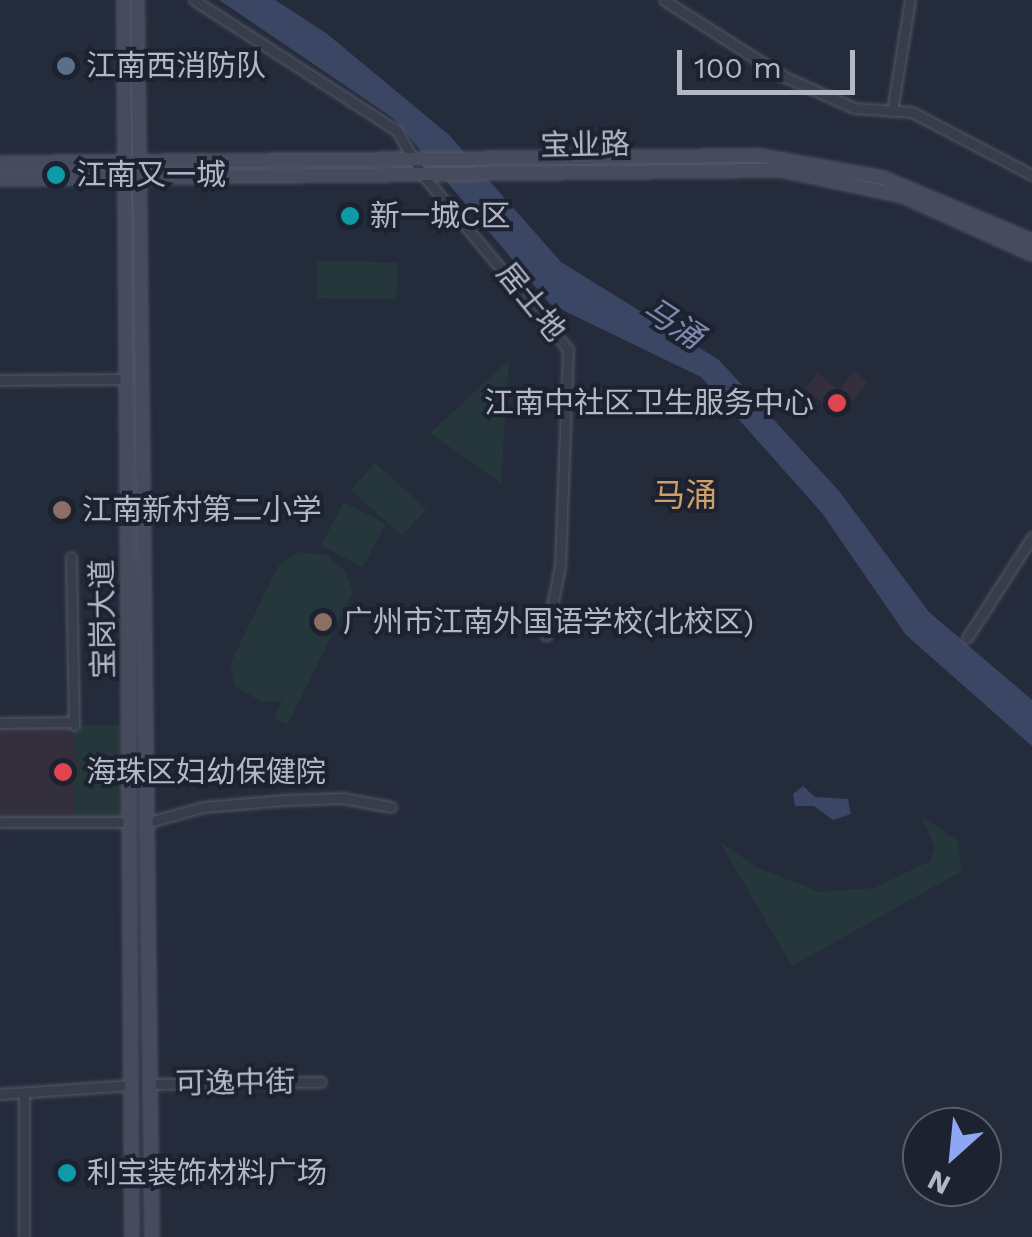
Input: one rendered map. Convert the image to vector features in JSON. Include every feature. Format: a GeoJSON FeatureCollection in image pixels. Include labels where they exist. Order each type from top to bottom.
{"type":"FeatureCollection","features":[{"type":"Feature","properties":{"kind":"main road","name":"宝岗大道"},"geometry":{"type":"LineString","coordinates":[[124,0],[130,27],[138,170],[150,822],[152,1237]]}},
{"type":"Feature","properties":{"kind":"main road","name":"宝岗大道"},"geometry":{"type":"LineString","coordinates":[[132,1237],[122,170],[130,27],[137,0]]}},
{"type":"Feature","properties":{"kind":"main road","name":"宝业路"},"geometry":{"type":"LineString","coordinates":[[490,166],[807,160],[930,194],[1032,241]]}},
{"type":"Feature","properties":{"kind":"main road"},"geometry":{"type":"LineString","coordinates":[[0,163],[122,170]]}},
{"type":"Feature","properties":{"kind":"main road","name":"宝业路"},"geometry":{"type":"LineString","coordinates":[[122,170],[419,165],[723,167],[805,173],[903,196],[1032,254]]}},
{"type":"Feature","properties":{"kind":"main road"},"geometry":{"type":"LineString","coordinates":[[0,179],[122,170]]}},
{"type":"Feature","properties":{"kind":"main road"},"geometry":{"type":"LineString","coordinates":[[129,822],[150,822]]}},
{"type":"Feature","properties":{"kind":"street","name":"居士地"},"geometry":{"type":"LineString","coordinates":[[194,0],[374,111],[396,130],[419,165],[568,350],[560,566],[546,636]]}},
{"type":"Feature","properties":{"kind":"street"},"geometry":{"type":"LineString","coordinates":[[664,0],[785,77],[854,108],[912,112],[1032,175]]}},
{"type":"Feature","properties":{"kind":"street"},"geometry":{"type":"LineString","coordinates":[[892,110],[910,0]]}},
{"type":"Feature","properties":{"kind":"street"},"geometry":{"type":"LineString","coordinates":[[0,380],[124,379]]}},
{"type":"Feature","properties":{"kind":"street"},"geometry":{"type":"LineString","coordinates":[[968,638],[1032,536]]}},
{"type":"Feature","properties":{"kind":"street"},"geometry":{"type":"LineString","coordinates":[[0,723],[74,724],[72,557]]}},
{"type":"Feature","properties":{"kind":"street"},"geometry":{"type":"LineString","coordinates":[[150,822],[203,807],[285,800],[342,798],[391,807]]}},
{"type":"Feature","properties":{"kind":"street"},"geometry":{"type":"LineString","coordinates":[[0,822],[129,822]]}},
{"type":"Feature","properties":{"kind":"street","name":"可逸中街"},"geometry":{"type":"LineString","coordinates":[[150,1084],[321,1082]]}},
{"type":"Feature","properties":{"kind":"street"},"geometry":{"type":"LineString","coordinates":[[0,1094],[131,1085]]}},
{"type":"Feature","properties":{"kind":"street"},"geometry":{"type":"LineString","coordinates":[[24,1093],[24,1237]]}},
{"type":"Feature","properties":{"kind":"shaded area"},"geometry":{"type":"Polygon","coordinates":[[[317,261],[397,262],[396,299],[316,298],[317,261]]]}},
{"type":"Feature","properties":{"kind":"shaded area"},"geometry":{"type":"Polygon","coordinates":[[[509,360],[501,483],[430,433],[509,360]]]}},
{"type":"Feature","properties":{"kind":"shaded area","name":"江南中社区卫生服务中心"},"geometry":{"type":"Polygon","coordinates":[[[854,371],[868,382],[839,417],[805,388],[818,373],[839,390],[854,371]]]}},
{"type":"Feature","properties":{"kind":"shaded area"},"geometry":{"type":"Polygon","coordinates":[[[375,463],[426,509],[402,536],[351,490],[375,463]]]}},
{"type":"Feature","properties":{"kind":"shaded area"},"geometry":{"type":"Polygon","coordinates":[[[344,502],[385,524],[362,567],[321,545],[344,502]]]}},
{"type":"Feature","properties":{"kind":"shaded area"},"geometry":{"type":"Polygon","coordinates":[[[299,552],[327,555],[345,571],[353,592],[288,724],[274,719],[282,701],[260,701],[235,686],[230,664],[279,565],[299,552]]]}},
{"type":"Feature","properties":{"kind":"shaded area","name":"海珠区妇幼保健院"},"geometry":{"type":"Polygon","coordinates":[[[0,725],[127,725],[127,818],[0,818],[0,725]]]}},
{"type":"Feature","properties":{"kind":"shaded area"},"geometry":{"type":"Polygon","coordinates":[[[75,726],[125,726],[125,763],[75,763],[75,726]]]}},
{"type":"Feature","properties":{"kind":"shaded area"},"geometry":{"type":"Polygon","coordinates":[[[73,766],[125,766],[125,817],[73,817],[73,766]]]}},
{"type":"Feature","properties":{"kind":"shaded area"},"geometry":{"type":"Polygon","coordinates":[[[921,816],[958,841],[962,871],[792,966],[720,842],[758,868],[820,892],[875,888],[930,861],[935,848],[921,816]]]}},
{"type":"Feature","properties":{"kind":"water"},"geometry":{"type":"Polygon","coordinates":[[[219,0],[275,0],[326,33],[449,135],[561,262],[719,360],[839,491],[929,612],[1032,700],[1032,746],[906,635],[822,513],[701,377],[550,304],[393,118],[219,0]]]}},
{"type":"Feature","properties":{"kind":"water"},"geometry":{"type":"Polygon","coordinates":[[[803,786],[815,797],[848,799],[851,814],[833,820],[814,806],[795,806],[793,794],[803,786]]]}},
{"type":"Feature","properties":{"kind":"place","name":"江南西消防队"},"geometry":{"type":"Point","coordinates":[66,66]}},
{"type":"Feature","properties":{"kind":"place","name":"江南又一城"},"geometry":{"type":"Point","coordinates":[56,175]}},
{"type":"Feature","properties":{"kind":"place","name":"新一城C区"},"geometry":{"type":"Point","coordinates":[350,216]}},
{"type":"Feature","properties":{"kind":"place","name":"江南中社区卫生服务中心"},"geometry":{"type":"Point","coordinates":[837,403]}},
{"type":"Feature","properties":{"kind":"place","name":"江南新村第二小学"},"geometry":{"type":"Point","coordinates":[62,510]}},
{"type":"Feature","properties":{"kind":"place","name":"广州市江南外国语学校(北校区)"},"geometry":{"type":"Point","coordinates":[323,622]}},
{"type":"Feature","properties":{"kind":"place","name":"海珠区妇幼保健院"},"geometry":{"type":"Point","coordinates":[63,772]}},
{"type":"Feature","properties":{"kind":"place","name":"利宝装饰材料广场"},"geometry":{"type":"Point","coordinates":[67,1173]}},
{"type":"Feature","properties":{"kind":"district","name":"马涌"},"geometry":{"type":"Point","coordinates":[685,495]}}]}
